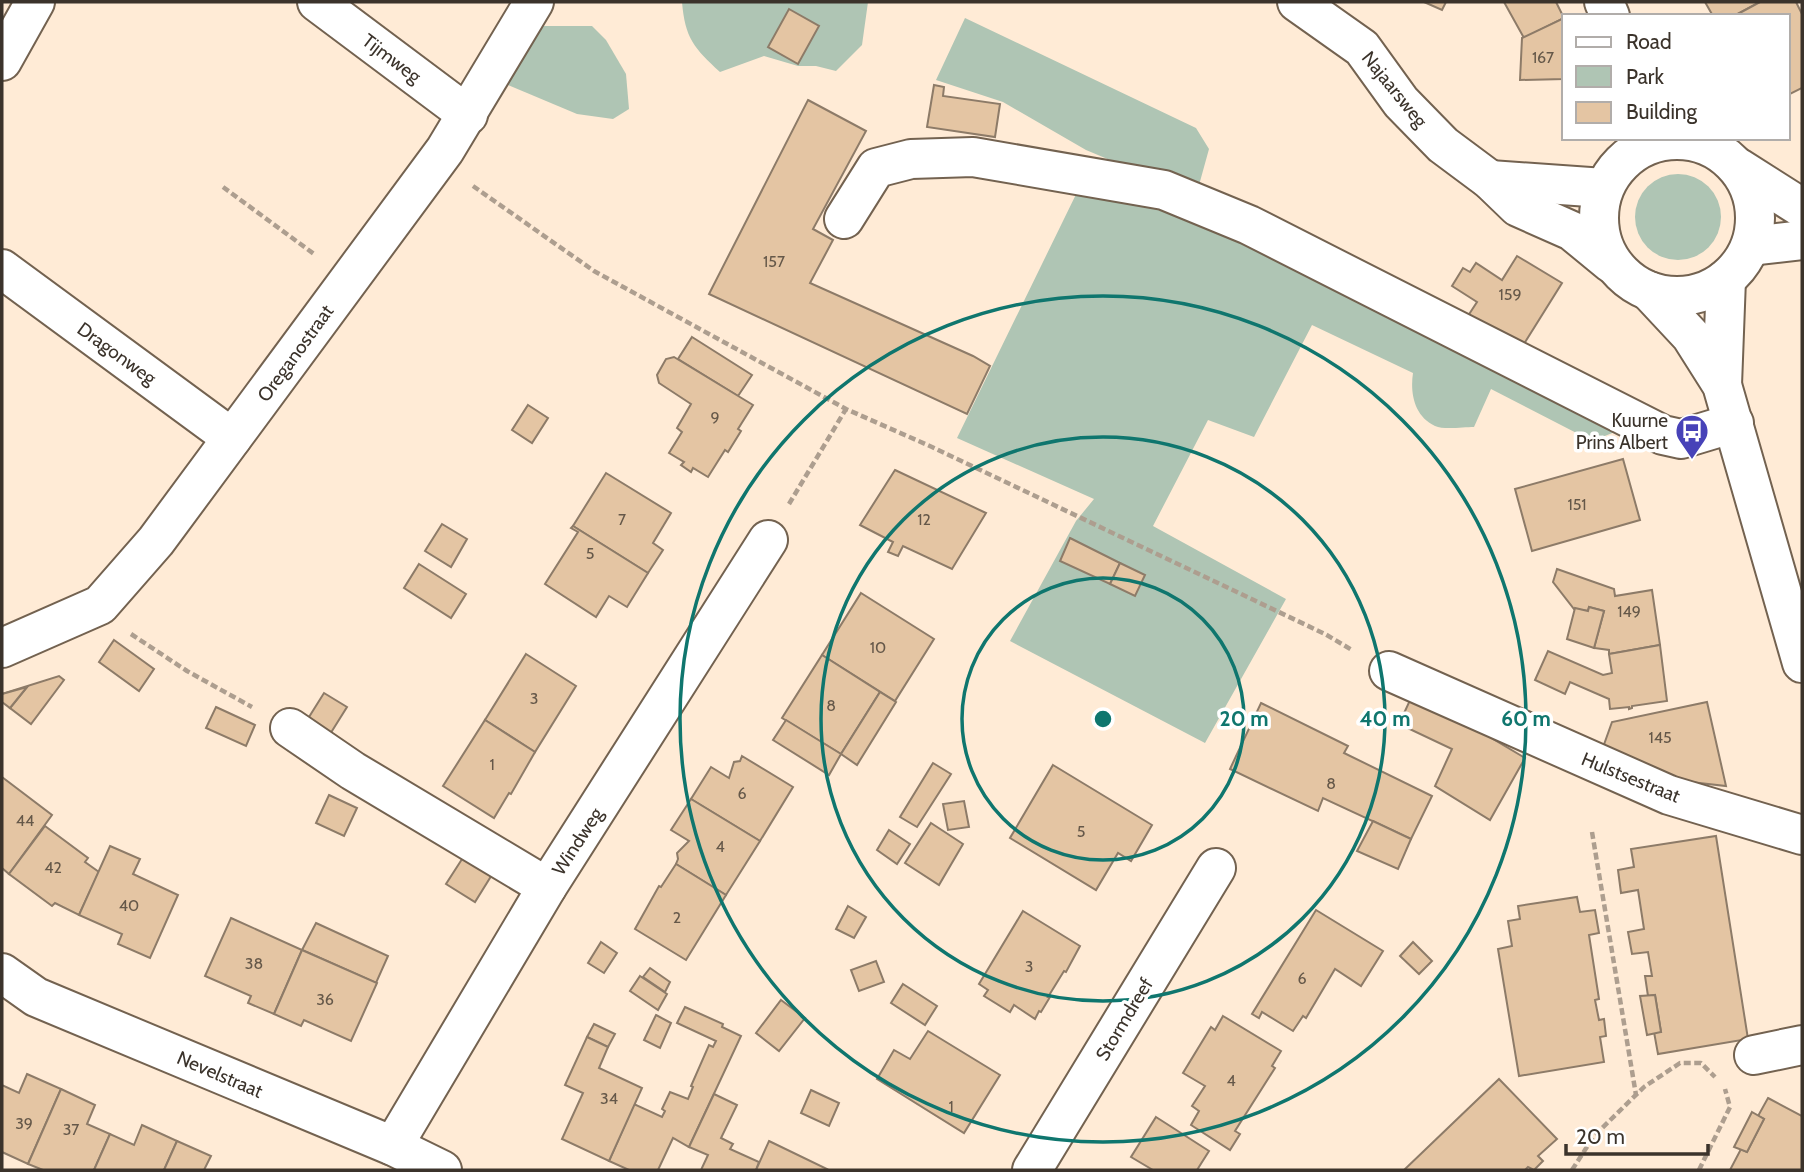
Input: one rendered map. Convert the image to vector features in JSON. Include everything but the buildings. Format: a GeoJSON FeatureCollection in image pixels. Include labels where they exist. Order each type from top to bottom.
{"type":"FeatureCollection","features":[{"type":"Feature","properties":{"kind":"street"},"geometry":{"type":"LineString","coordinates":[[2,61],[35,2]]}},
{"type":"Feature","properties":{"kind":"street","name":"Tijmweg"},"geometry":{"type":"LineString","coordinates":[[317,2],[468,115]]}},
{"type":"Feature","properties":{"kind":"street","name":"Oreganostraat"},"geometry":{"type":"LineString","coordinates":[[2,648],[100,605],[156,541],[437,160],[468,115],[534,2]]}},
{"type":"Feature","properties":{"kind":"street","name":"Najaarsweg"},"geometry":{"type":"LineString","coordinates":[[1297,2],[1362,48],[1401,102],[1443,145],[1490,180],[1518,207],[1572,231],[1616,267]]}},
{"type":"Feature","properties":{"kind":"street"},"geometry":{"type":"LineString","coordinates":[[1666,140],[1629,147],[1604,188],[1599,208],[1599,229],[1605,249],[1616,267],[1630,281],[1649,291],[1668,296],[1689,295],[1708,290],[1726,279],[1741,264],[1751,246],[1756,226],[1755,205],[1750,186],[1739,168]]}},
{"type":"Feature","properties":{"kind":"street"},"geometry":{"type":"LineString","coordinates":[[1703,141],[1724,154],[1739,168],[1802,208]]}},
{"type":"Feature","properties":{"kind":"street"},"geometry":{"type":"LineString","coordinates":[[844,219],[876,168],[911,159],[973,157],[1164,190],[1249,225],[1663,435],[1681,439],[1734,423]]}},
{"type":"Feature","properties":{"kind":"street"},"geometry":{"type":"LineString","coordinates":[[1490,180],[1604,188]]}},
{"type":"Feature","properties":{"kind":"street"},"geometry":{"type":"LineString","coordinates":[[1751,246],[1802,240]]}},
{"type":"Feature","properties":{"kind":"street","name":"Dragonweg"},"geometry":{"type":"LineString","coordinates":[[2,269],[232,438]]}},
{"type":"Feature","properties":{"kind":"street"},"geometry":{"type":"LineString","coordinates":[[1722,385],[1726,279]]}},
{"type":"Feature","properties":{"kind":"street"},"geometry":{"type":"LineString","coordinates":[[1649,291],[1691,336],[1722,385],[1802,663]]}},
{"type":"Feature","properties":{"kind":"street","name":"Windweg"},"geometry":{"type":"LineString","coordinates":[[393,1146],[547,887],[768,540]]}},
{"type":"Feature","properties":{"kind":"street","name":"Hulstsestraat"},"geometry":{"type":"LineString","coordinates":[[1388,671],[1669,795],[1802,835]]}},
{"type":"Feature","properties":{"kind":"street"},"geometry":{"type":"LineString","coordinates":[[290,727],[353,771],[547,887]]}},
{"type":"Feature","properties":{"kind":"street","name":"Stormdreef"},"geometry":{"type":"LineString","coordinates":[[1032,1170],[1216,868]]}},
{"type":"Feature","properties":{"kind":"street","name":"Nevelstraat"},"geometry":{"type":"LineString","coordinates":[[2,973],[36,997],[393,1146],[442,1170]]}},
{"type":"Feature","properties":{"kind":"street"},"geometry":{"type":"LineString","coordinates":[[1754,1055],[1802,1045]]}},
{"type":"Feature","properties":{"kind":"path"},"geometry":{"type":"LineString","coordinates":[[437,160],[594,271],[846,409],[932,447],[1313,628],[1388,671]]}},
{"type":"Feature","properties":{"kind":"path"},"geometry":{"type":"LineString","coordinates":[[223,187],[348,280]]}},
{"type":"Feature","properties":{"kind":"path"},"geometry":{"type":"LineString","coordinates":[[768,540],[846,409]]}},
{"type":"Feature","properties":{"kind":"path"},"geometry":{"type":"LineString","coordinates":[[100,605],[114,622],[187,671],[290,727]]}},
{"type":"Feature","properties":{"kind":"path"},"geometry":{"type":"LineString","coordinates":[[1592,832],[1636,1094]]}},
{"type":"Feature","properties":{"kind":"path"},"geometry":{"type":"LineString","coordinates":[[1572,1170],[1594,1136],[1636,1094],[1680,1063],[1701,1063],[1725,1088],[1730,1107],[1699,1170]]}},
{"type":"Feature","properties":{"kind":"green space"},"geometry":{"type":"Polygon","coordinates":[[[682,2],[868,2],[862,45],[836,71],[816,66],[798,66],[764,56],[720,72],[688,34],[682,2]]]}},
{"type":"Feature","properties":{"kind":"green space"},"geometry":{"type":"Polygon","coordinates":[[[965,18],[1196,128],[1209,149],[1196,196],[1086,150],[1003,102],[936,80],[965,18]]]}},
{"type":"Feature","properties":{"kind":"green space"},"geometry":{"type":"Polygon","coordinates":[[[531,26],[592,26],[606,40],[626,74],[629,109],[613,119],[577,114],[501,82],[531,26]]]}},
{"type":"Feature","properties":{"kind":"green space"},"geometry":{"type":"Polygon","coordinates":[[[1678,174],[1702,181],[1714,193],[1721,217],[1714,241],[1702,253],[1678,260],[1654,253],[1642,241],[1635,217],[1642,193],[1654,181],[1678,174]]]}},
{"type":"Feature","properties":{"kind":"green space"},"geometry":{"type":"Polygon","coordinates":[[[1084,178],[1289,262],[1620,430],[1592,441],[1491,389],[1474,427],[1435,426],[1422,416],[1415,403],[1413,373],[1312,325],[1254,437],[1208,420],[1153,526],[1286,599],[1205,743],[1010,641],[1076,521],[1094,499],[957,438],[1084,178]]]}},
{"type":"Feature","properties":{"kind":"place","name":"Kuurne Prins Albert"},"geometry":{"type":"Point","coordinates":[1692,461]}}]}
